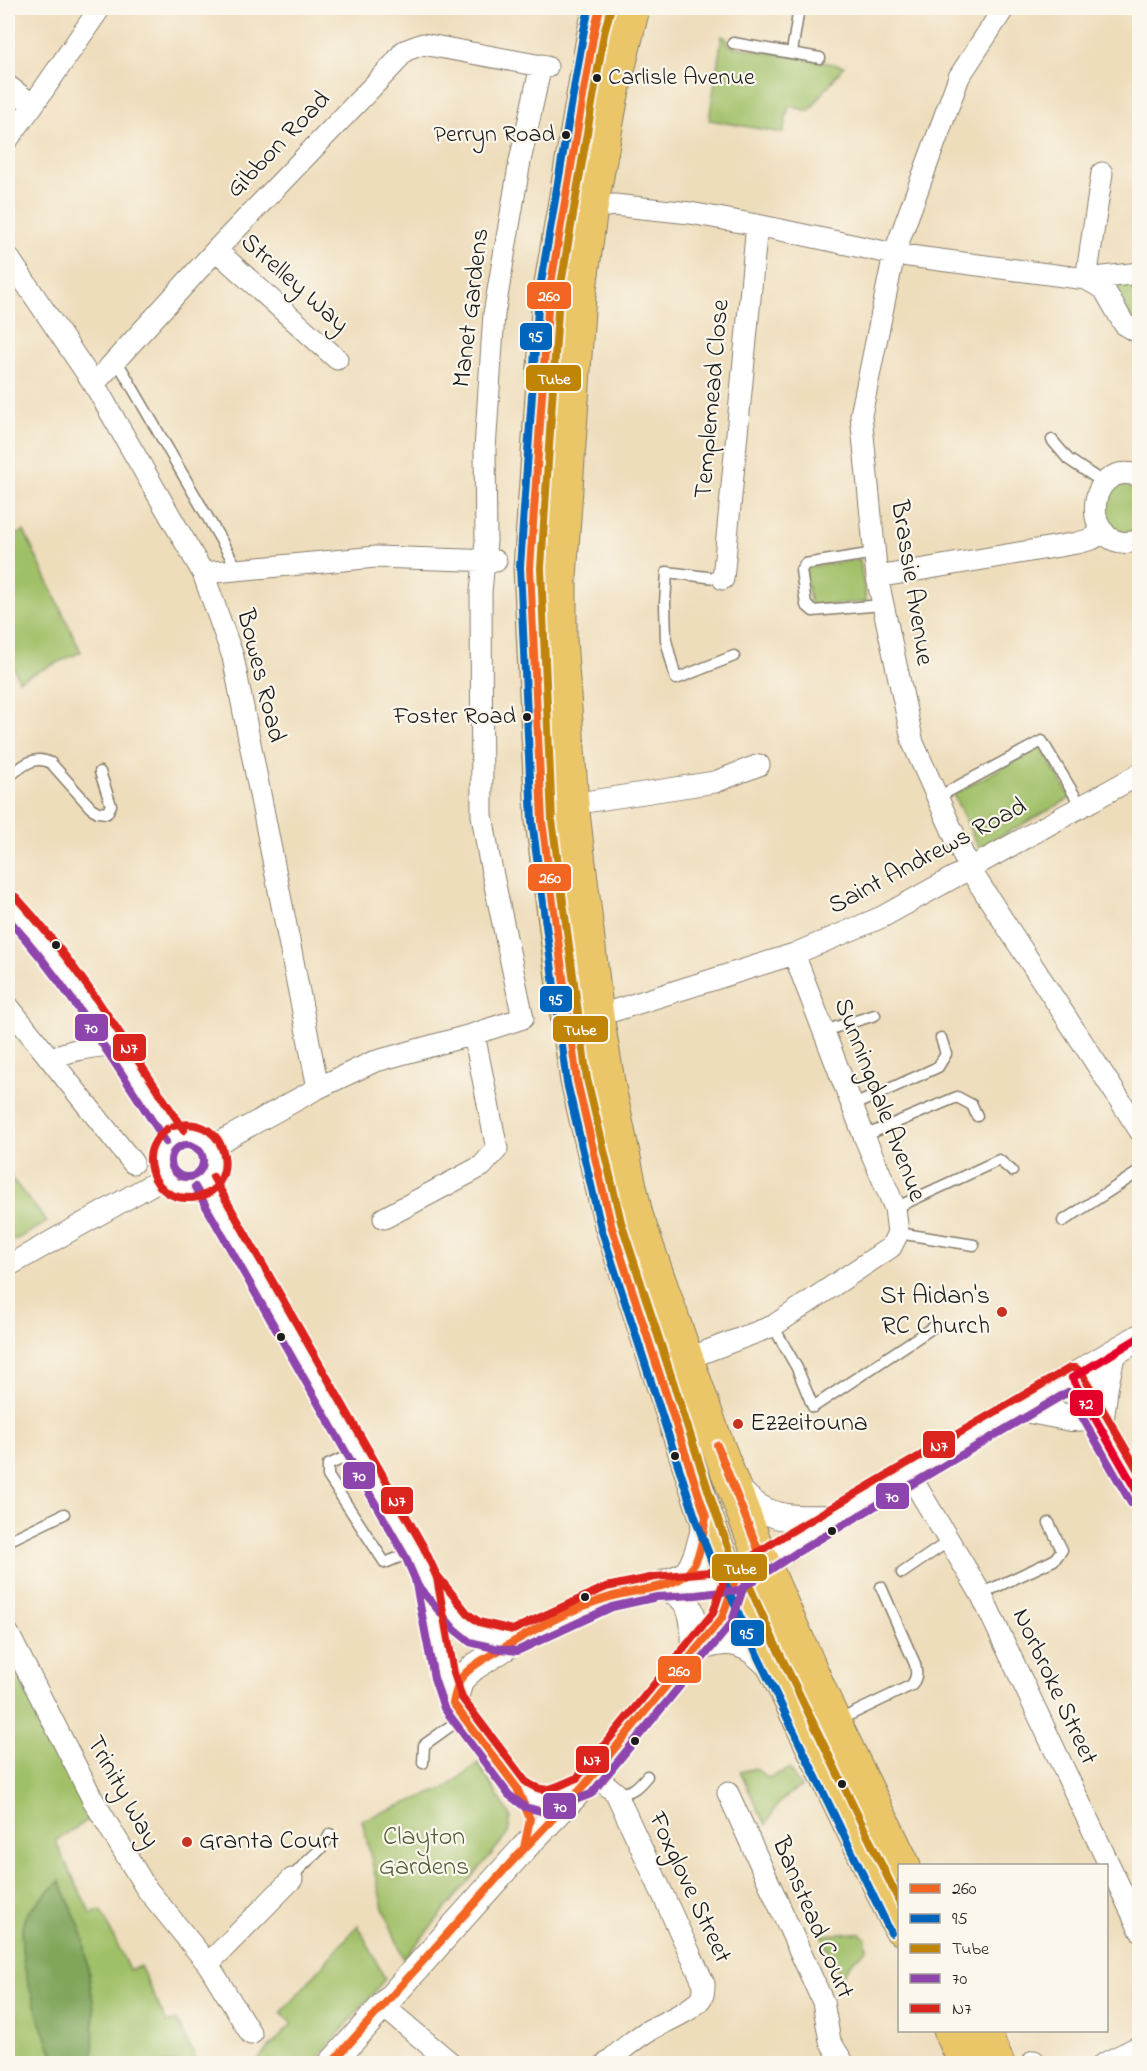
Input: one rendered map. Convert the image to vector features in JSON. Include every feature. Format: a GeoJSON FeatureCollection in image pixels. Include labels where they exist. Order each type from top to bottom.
{"type":"FeatureCollection","features":[{"type":"Feature","properties":{"kind":"highway"},"geometry":{"type":"LineString","coordinates":[[600,8],[549,295],[530,568],[542,821],[577,1081],[611,1225],[722,1560],[735,1580],[783,1686],[898,1924]]}},
{"type":"Feature","properties":{"kind":"highway"},"geometry":{"type":"LineString","coordinates":[[633,8],[612,95],[591,208],[579,296],[560,577],[560,640],[572,804],[597,1016],[609,1088],[636,1215],[687,1359],[763,1562],[834,1722],[903,1864]]}},
{"type":"Feature","properties":{"kind":"highway"},"geometry":{"type":"LineString","coordinates":[[950,2032],[966,2064]]}},
{"type":"Feature","properties":{"kind":"highway"},"geometry":{"type":"LineString","coordinates":[[983,2032],[998,2064]]}},
{"type":"Feature","properties":{"kind":"street"},"geometry":{"type":"LineString","coordinates":[[8,139],[100,8]]}},
{"type":"Feature","properties":{"kind":"street","name":"Brassie Avenue"},"geometry":{"type":"LineString","coordinates":[[1004,8],[959,77],[894,254],[861,415],[877,577],[913,743],[969,868],[1140,1131]]}},
{"type":"Feature","properties":{"kind":"street","name":"Gibbon Road"},"geometry":{"type":"LineString","coordinates":[[94,384],[216,250],[404,51],[423,44],[544,66]]}},
{"type":"Feature","properties":{"kind":"street","name":"Manet Gardens"},"geometry":{"type":"LineString","coordinates":[[474,1034],[523,1017],[482,815],[480,624],[481,592],[490,561],[485,449],[494,314],[520,161],[544,66]]}},
{"type":"Feature","properties":{"kind":"street"},"geometry":{"type":"LineString","coordinates":[[8,86],[33,105]]}},
{"type":"Feature","properties":{"kind":"street"},"geometry":{"type":"LineString","coordinates":[[1086,279],[1102,173]]}},
{"type":"Feature","properties":{"kind":"street"},"geometry":{"type":"LineString","coordinates":[[591,208],[615,206],[690,213],[894,254],[1086,279],[1140,273]]}},
{"type":"Feature","properties":{"kind":"street","name":"Templemead Close"},"geometry":{"type":"LineString","coordinates":[[723,579],[757,225]]}},
{"type":"Feature","properties":{"kind":"street","name":"Strelley Way"},"geometry":{"type":"LineString","coordinates":[[216,250],[337,359]]}},
{"type":"Feature","properties":{"kind":"street","name":"Bowes Road"},"geometry":{"type":"LineString","coordinates":[[8,256],[94,384],[203,573],[234,657],[318,1088]]}},
{"type":"Feature","properties":{"kind":"street"},"geometry":{"type":"LineString","coordinates":[[1086,279],[1104,289],[1124,324],[1136,331],[1140,330]]}},
{"type":"Feature","properties":{"kind":"street"},"geometry":{"type":"LineString","coordinates":[[1140,476],[1124,474],[1113,477],[1104,483],[1094,502],[1094,513],[1104,532],[1114,539],[1125,542],[1140,540]]}},
{"type":"Feature","properties":{"kind":"street"},"geometry":{"type":"LineString","coordinates":[[877,577],[1077,543],[1092,539],[1104,532]]}},
{"type":"Feature","properties":{"kind":"street"},"geometry":{"type":"LineString","coordinates":[[203,573],[237,568],[376,557],[490,561]]}},
{"type":"Feature","properties":{"kind":"street"},"geometry":{"type":"LineString","coordinates":[[572,804],[715,782],[759,765]]}},
{"type":"Feature","properties":{"kind":"street","name":"Saint Andrews Road"},"geometry":{"type":"LineString","coordinates":[[597,1016],[794,954],[882,917],[1140,774]]}},
{"type":"Feature","properties":{"kind":"street"},"geometry":{"type":"LineString","coordinates":[[8,904],[40,939],[68,976],[175,1136]]}},
{"type":"Feature","properties":{"kind":"street","name":"Sunningdale Avenue"},"geometry":{"type":"LineString","coordinates":[[687,1359],[773,1326],[891,1247],[898,1233],[895,1208],[864,1136],[794,954]]}},
{"type":"Feature","properties":{"kind":"street"},"geometry":{"type":"LineString","coordinates":[[8,1006],[133,1163]]}},
{"type":"Feature","properties":{"kind":"street"},"geometry":{"type":"LineString","coordinates":[[211,1147],[318,1088],[373,1062],[474,1034],[497,1149],[482,1166],[384,1218]]}},
{"type":"Feature","properties":{"kind":"street"},"geometry":{"type":"LineString","coordinates":[[50,1059],[62,1053],[93,1046],[114,1045]]}},
{"type":"Feature","properties":{"kind":"street"},"geometry":{"type":"LineString","coordinates":[[183,1133],[199,1136],[211,1147],[215,1162],[210,1176],[204,1182],[188,1188],[171,1183],[165,1177],[161,1168],[162,1150],[175,1136],[183,1133]]}},
{"type":"Feature","properties":{"kind":"street"},"geometry":{"type":"LineString","coordinates":[[8,1266],[165,1177]]}},
{"type":"Feature","properties":{"kind":"street"},"geometry":{"type":"LineString","coordinates":[[204,1182],[414,1551],[427,1580],[444,1676],[458,1710],[517,1788],[530,1819],[524,1848]]}},
{"type":"Feature","properties":{"kind":"street"},"geometry":{"type":"LineString","coordinates":[[458,1710],[461,1678],[474,1666],[515,1641],[609,1597],[656,1587],[735,1580],[1140,1337]]}},
{"type":"Feature","properties":{"kind":"street"},"geometry":{"type":"LineString","coordinates":[[1096,1421],[1112,1354]]}},
{"type":"Feature","properties":{"kind":"street"},"geometry":{"type":"LineString","coordinates":[[1072,1378],[1140,1498]]}},
{"type":"Feature","properties":{"kind":"street"},"geometry":{"type":"LineString","coordinates":[[1020,1408],[1096,1421]]}},
{"type":"Feature","properties":{"kind":"street","name":"Norbroke Street"},"geometry":{"type":"LineString","coordinates":[[909,1474],[981,1594],[1140,1930]]}},
{"type":"Feature","properties":{"kind":"street"},"geometry":{"type":"LineString","coordinates":[[732,1482],[749,1502],[768,1514],[791,1519],[835,1518]]}},
{"type":"Feature","properties":{"kind":"street"},"geometry":{"type":"LineString","coordinates":[[656,1587],[687,1574],[694,1563],[705,1528],[706,1517]]}},
{"type":"Feature","properties":{"kind":"street"},"geometry":{"type":"LineString","coordinates":[[427,1580],[461,1622],[474,1632],[515,1641]]}},
{"type":"Feature","properties":{"kind":"street"},"geometry":{"type":"LineString","coordinates":[[331,2064],[524,1848],[588,1780],[722,1618],[735,1580]]}},
{"type":"Feature","properties":{"kind":"street"},"geometry":{"type":"LineString","coordinates":[[656,1587],[675,1592],[685,1601],[694,1619],[695,1650]]}},
{"type":"Feature","properties":{"kind":"street","name":"Trinity Way"},"geometry":{"type":"LineString","coordinates":[[8,1634],[99,1810],[146,1888],[208,1964],[251,2034]]}},
{"type":"Feature","properties":{"kind":"street"},"geometry":{"type":"LineString","coordinates":[[695,1650],[711,1642],[723,1641],[745,1646],[764,1660],[783,1686]]}},
{"type":"Feature","properties":{"kind":"street"},"geometry":{"type":"LineString","coordinates":[[517,1788],[530,1798],[545,1802],[588,1780]]}},
{"type":"Feature","properties":{"kind":"street","name":"Foxglove Street"},"geometry":{"type":"LineString","coordinates":[[588,1780],[616,1793],[704,1984],[704,1992],[700,2000],[645,2032],[606,2064]]}},
{"type":"Feature","properties":{"kind":"street","name":"Banstead Court"},"geometry":{"type":"LineString","coordinates":[[728,1793],[823,2002],[831,2041],[844,2064]]}},
{"type":"Feature","properties":{"kind":"street"},"geometry":{"type":"LineString","coordinates":[[208,1964],[292,1879]]}},
{"type":"Feature","properties":{"kind":"street"},"geometry":{"type":"LineString","coordinates":[[383,2006],[452,2064]]}},
{"type":"Feature","properties":{"kind":"street"},"geometry":{"type":"LineString","coordinates":[[1103,2064],[1140,2046]]}},
{"type":"Feature","properties":{"kind":"lane"},"geometry":{"type":"LineString","coordinates":[[792,52],[799,8]]}},
{"type":"Feature","properties":{"kind":"lane"},"geometry":{"type":"LineString","coordinates":[[733,44],[820,57]]}},
{"type":"Feature","properties":{"kind":"lane"},"geometry":{"type":"LineString","coordinates":[[117,360],[237,568]]}},
{"type":"Feature","properties":{"kind":"lane"},"geometry":{"type":"LineString","coordinates":[[1052,440],[1068,459],[1104,483]]}},
{"type":"Feature","properties":{"kind":"lane"},"geometry":{"type":"LineString","coordinates":[[875,553],[805,564],[801,570],[806,605],[813,611],[882,605]]}},
{"type":"Feature","properties":{"kind":"lane"},"geometry":{"type":"LineString","coordinates":[[723,579],[667,572],[666,640],[676,679],[734,656]]}},
{"type":"Feature","properties":{"kind":"lane"},"geometry":{"type":"LineString","coordinates":[[936,798],[1042,741],[1081,806]]}},
{"type":"Feature","properties":{"kind":"lane"},"geometry":{"type":"LineString","coordinates":[[8,777],[34,760],[42,759],[51,763],[91,808],[107,813],[111,805],[100,772]]}},
{"type":"Feature","properties":{"kind":"lane"},"geometry":{"type":"LineString","coordinates":[[824,1031],[874,1016]]}},
{"type":"Feature","properties":{"kind":"lane"},"geometry":{"type":"LineString","coordinates":[[854,1105],[938,1066],[946,1054],[941,1038]]}},
{"type":"Feature","properties":{"kind":"lane"},"geometry":{"type":"LineString","coordinates":[[864,1136],[957,1096],[972,1105],[977,1116]]}},
{"type":"Feature","properties":{"kind":"lane"},"geometry":{"type":"LineString","coordinates":[[895,1208],[999,1160],[1012,1172]]}},
{"type":"Feature","properties":{"kind":"lane"},"geometry":{"type":"LineString","coordinates":[[1063,1221],[1140,1171]]}},
{"type":"Feature","properties":{"kind":"lane"},"geometry":{"type":"LineString","coordinates":[[898,1233],[974,1245]]}},
{"type":"Feature","properties":{"kind":"lane"},"geometry":{"type":"LineString","coordinates":[[773,1326],[798,1368],[813,1407],[935,1326]]}},
{"type":"Feature","properties":{"kind":"lane"},"geometry":{"type":"LineString","coordinates":[[357,1452],[328,1465],[328,1476],[385,1563],[414,1551]]}},
{"type":"Feature","properties":{"kind":"lane"},"geometry":{"type":"LineString","coordinates":[[8,1541],[64,1514]]}},
{"type":"Feature","properties":{"kind":"lane"},"geometry":{"type":"LineString","coordinates":[[981,1594],[1054,1560],[1062,1550],[1049,1523]]}},
{"type":"Feature","properties":{"kind":"lane"},"geometry":{"type":"LineString","coordinates":[[902,1573],[949,1541]]}},
{"type":"Feature","properties":{"kind":"lane"},"geometry":{"type":"LineString","coordinates":[[834,1722],[912,1685],[916,1679],[915,1664],[881,1587]]}},
{"type":"Feature","properties":{"kind":"lane"},"geometry":{"type":"LineString","coordinates":[[423,1763],[424,1745],[458,1710]]}},
{"type":"Feature","properties":{"kind":"lane","name":"Foxglove Street"},"geometry":{"type":"LineString","coordinates":[[616,1793],[623,1794],[634,1790],[647,1776]]}},
{"type":"Feature","properties":{"kind":"lane"},"geometry":{"type":"LineString","coordinates":[[292,1879],[325,1846],[330,1834]]}},
{"type":"Feature","properties":{"kind":"green space"},"geometry":{"type":"Polygon","coordinates":[[[722,36],[732,46],[844,66],[809,111],[789,106],[783,133],[709,120],[722,36]]]}},
{"type":"Feature","properties":{"kind":"green space"},"geometry":{"type":"Polygon","coordinates":[[[1139,279],[1139,324],[1135,325],[1114,286],[1139,279]]]}},
{"type":"Feature","properties":{"kind":"green space"},"geometry":{"type":"Polygon","coordinates":[[[1121,482],[1139,483],[1139,532],[1124,534],[1108,525],[1103,500],[1121,482]]]}},
{"type":"Feature","properties":{"kind":"green space"},"geometry":{"type":"Polygon","coordinates":[[[24,531],[81,652],[19,680],[8,656],[8,538],[24,531]]]}},
{"type":"Feature","properties":{"kind":"green space"},"geometry":{"type":"Polygon","coordinates":[[[860,559],[866,602],[811,606],[805,571],[808,567],[860,559]]]}},
{"type":"Feature","properties":{"kind":"green space"},"geometry":{"type":"Polygon","coordinates":[[[1041,747],[1071,798],[979,848],[953,794],[1041,747]]]}},
{"type":"Feature","properties":{"kind":"green space"},"geometry":{"type":"Polygon","coordinates":[[[8,1174],[47,1222],[8,1244],[8,1174]]]}},
{"type":"Feature","properties":{"kind":"green space"},"geometry":{"type":"Polygon","coordinates":[[[8,1659],[93,1817],[56,1840],[57,1845],[91,1914],[101,1910],[129,1970],[140,1966],[167,2023],[176,2020],[198,2063],[8,2063],[8,1659]]]}},
{"type":"Feature","properties":{"kind":"green space","name":"Clayton Gardens"},"geometry":{"type":"Polygon","coordinates":[[[478,1763],[511,1817],[508,1834],[404,1959],[383,1908],[362,1820],[446,1788],[478,1763]]]}},
{"type":"Feature","properties":{"kind":"green space"},"geometry":{"type":"Polygon","coordinates":[[[755,1768],[768,1778],[789,1769],[801,1787],[780,1803],[766,1825],[740,1772],[755,1768]]]}},
{"type":"Feature","properties":{"kind":"green space"},"geometry":{"type":"Polygon","coordinates":[[[60,1881],[83,1935],[94,2008],[93,2061],[89,2063],[56,2063],[25,1970],[22,1932],[25,1917],[60,1881]]]}},
{"type":"Feature","properties":{"kind":"green space"},"geometry":{"type":"Polygon","coordinates":[[[358,1925],[385,1979],[314,2063],[255,2063],[292,2024],[281,2013],[358,1925]]]}},
{"type":"Feature","properties":{"kind":"green space"},"geometry":{"type":"Polygon","coordinates":[[[860,1933],[866,1939],[867,1949],[854,1960],[841,1977],[821,1935],[860,1933]]]}},
{"type":"Feature","properties":{"kind":"transit line","name":"95"},"geometry":{"type":"LineString","coordinates":[[589,8],[539,294],[520,567],[532,821],[567,1083],[601,1228],[696,1520],[713,1565],[726,1585],[758,1657],[891,1933]]}},
{"type":"Feature","properties":{"kind":"transit line","name":"260"},"geometry":{"type":"LineString","coordinates":[[331,2064],[524,1848],[530,1819],[517,1788],[453,1703],[462,1677],[487,1658],[568,1613],[610,1597],[662,1586],[681,1578],[688,1573],[696,1561],[706,1517],[611,1225],[577,1081],[542,821],[530,568],[549,295],[600,8]]}},
{"type":"Feature","properties":{"kind":"transit line","name":"Tube"},"geometry":{"type":"LineString","coordinates":[[610,11],[604,34],[559,296],[541,568],[552,820],[587,1079],[621,1222],[731,1555],[745,1576],[777,1648],[898,1899]]}},
{"type":"Feature","properties":{"kind":"transit line","name":"N7"},"geometry":{"type":"LineString","coordinates":[[16,897],[40,924],[83,981],[184,1130]]}},
{"type":"Feature","properties":{"kind":"transit line","name":"70"},"geometry":{"type":"LineString","coordinates":[[8,919],[72,999],[166,1142]]}},
{"type":"Feature","properties":{"kind":"transit line","name":"N7"},"geometry":{"type":"LineString","coordinates":[[167,1129],[156,1140],[150,1156],[154,1178],[164,1190],[175,1196],[192,1198],[208,1193],[219,1183],[224,1170],[224,1155],[219,1141],[208,1130],[194,1125],[174,1126]]}},
{"type":"Feature","properties":{"kind":"transit line","name":"70"},"geometry":{"type":"LineString","coordinates":[[187,1145],[198,1150],[203,1161],[198,1172],[187,1177],[176,1172],[171,1161],[176,1150],[187,1145]]}},
{"type":"Feature","properties":{"kind":"transit line","name":"N7"},"geometry":{"type":"LineString","coordinates":[[213,1177],[423,1546],[436,1574],[468,1614],[479,1622],[513,1630],[606,1587],[655,1577],[731,1570],[785,1535],[1070,1368],[1076,1368],[1081,1372],[1140,1474]]}},
{"type":"Feature","properties":{"kind":"transit line","name":"70"},"geometry":{"type":"LineString","coordinates":[[195,1187],[405,1556],[418,1586],[455,1630],[470,1642],[517,1651],[612,1607],[657,1597],[739,1590],[796,1553],[1068,1392],[1131,1503]]}},
{"type":"Feature","properties":{"kind":"transit line","name":"72"},"geometry":{"type":"LineString","coordinates":[[1140,1337],[1072,1378],[1140,1497]]}},
{"type":"Feature","properties":{"kind":"transit line","name":"260"},"geometry":{"type":"LineString","coordinates":[[504,1870],[583,1787],[722,1618],[735,1580],[763,1562],[717,1445]]}},
{"type":"Feature","properties":{"kind":"transit line","name":"N7"},"geometry":{"type":"LineString","coordinates":[[433,1569],[437,1578],[454,1673],[462,1698],[525,1781],[539,1789],[550,1789],[577,1778],[713,1613],[725,1577]]}},
{"type":"Feature","properties":{"kind":"transit line","name":"70"},"geometry":{"type":"LineString","coordinates":[[415,1579],[434,1678],[444,1708],[509,1795],[525,1807],[544,1812],[591,1794],[731,1624],[745,1583]]}},
{"type":"Feature","properties":{"kind":"place","name":"Carlisle Avenue"},"geometry":{"type":"Point","coordinates":[597,78]}},
{"type":"Feature","properties":{"kind":"place","name":"Perryn Road"},"geometry":{"type":"Point","coordinates":[566,135]}},
{"type":"Feature","properties":{"kind":"place","name":"Foster Road"},"geometry":{"type":"Point","coordinates":[527,717]}},
{"type":"Feature","properties":{"kind":"place","name":"St Aidan's RC Church"},"geometry":{"type":"Point","coordinates":[1002,1312]}},
{"type":"Feature","properties":{"kind":"place","name":"Ezzeitouna"},"geometry":{"type":"Point","coordinates":[738,1424]}},
{"type":"Feature","properties":{"kind":"place","name":"Granta Court"},"geometry":{"type":"Point","coordinates":[187,1842]}}]}
